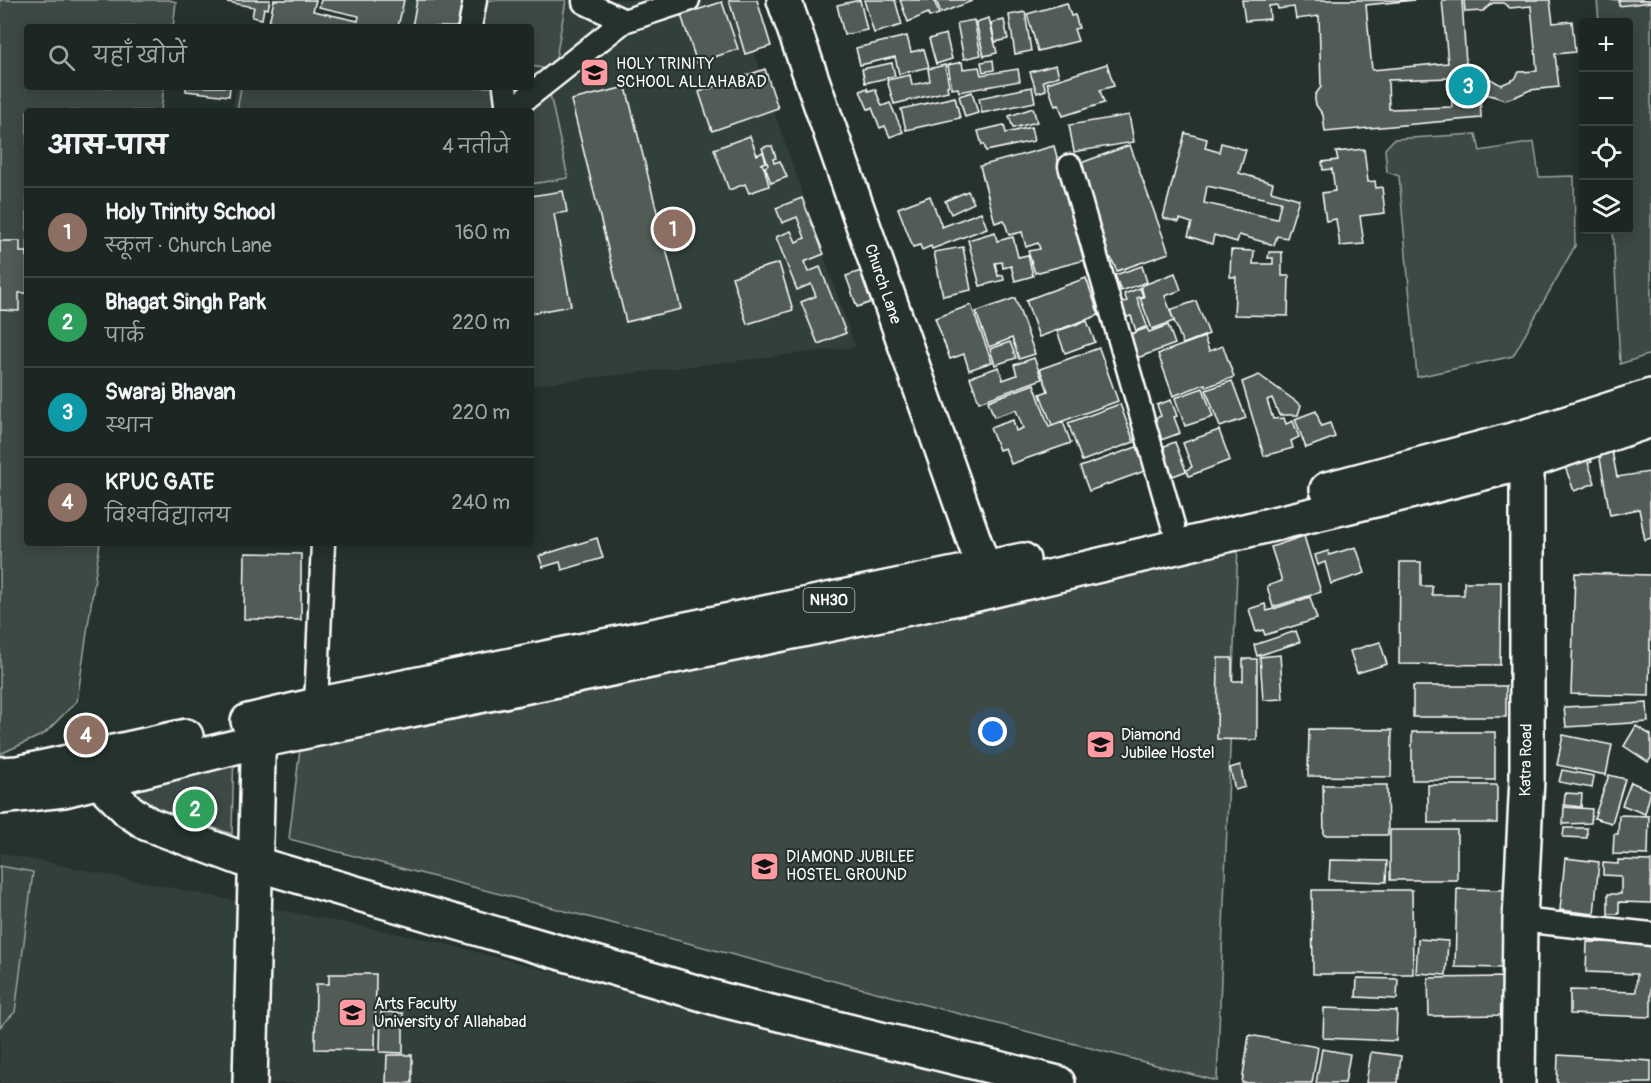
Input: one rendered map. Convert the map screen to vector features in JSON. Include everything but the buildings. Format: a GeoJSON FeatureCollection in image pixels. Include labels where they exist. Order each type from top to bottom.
{"type":"FeatureCollection","features":[{"type":"Feature","properties":{"kind":"main road","name":"Church Lane"},"geometry":{"type":"LineString","coordinates":[[784,0],[986,580]]}},
{"type":"Feature","properties":{"kind":"main road","name":"NH30"},"geometry":{"type":"LineString","coordinates":[[0,774],[17,773],[120,752],[259,730],[316,705],[986,580],[1173,525],[1344,485],[1527,449],[1651,396]]}},
{"type":"Feature","properties":{"kind":"main road"},"geometry":{"type":"LineString","coordinates":[[0,797],[64,790],[99,781],[259,730],[690,654],[986,580],[1394,496],[1527,449],[1651,420]]}},
{"type":"Feature","properties":{"kind":"main road","name":"Katra Road"},"geometry":{"type":"LineString","coordinates":[[1518,1083],[1520,920],[1527,778],[1527,449]]}},
{"type":"Feature","properties":{"kind":"main road"},"geometry":{"type":"LineString","coordinates":[[250,1083],[259,730]]}},
{"type":"Feature","properties":{"kind":"main road"},"geometry":{"type":"LineString","coordinates":[[99,781],[129,811],[148,824],[256,864],[723,1000],[1058,1083]]}},
{"type":"Feature","properties":{"kind":"street"},"geometry":{"type":"LineString","coordinates":[[471,24],[475,0]]}},
{"type":"Feature","properties":{"kind":"street"},"geometry":{"type":"LineString","coordinates":[[584,0],[624,21]]}},
{"type":"Feature","properties":{"kind":"street"},"geometry":{"type":"LineString","coordinates":[[513,108],[624,21],[688,0]]}},
{"type":"Feature","properties":{"kind":"street"},"geometry":{"type":"LineString","coordinates":[[506,90],[508,108]]}},
{"type":"Feature","properties":{"kind":"street"},"geometry":{"type":"LineString","coordinates":[[1070,166],[1173,525]]}},
{"type":"Feature","properties":{"kind":"street"},"geometry":{"type":"LineString","coordinates":[[316,705],[323,546]]}},
{"type":"Feature","properties":{"kind":"street"},"geometry":{"type":"LineString","coordinates":[[1520,920],[1651,934]]}},
{"type":"Feature","properties":{"kind":"shaded area"},"geometry":{"type":"Polygon","coordinates":[[[0,0],[170,0],[176,2],[173,24],[24,24],[24,90],[164,90],[161,108],[24,108],[24,546],[100,546],[77,701],[44,734],[0,754],[0,0]]]}},
{"type":"Feature","properties":{"kind":"shaded area"},"geometry":{"type":"Polygon","coordinates":[[[404,0],[736,0],[855,347],[534,385],[534,108],[233,108],[236,90],[534,90],[534,24],[399,24],[404,0]]]}},
{"type":"Feature","properties":{"kind":"shaded area"},"geometry":{"type":"Polygon","coordinates":[[[486,0],[566,0],[554,70],[534,67],[534,24],[481,24],[486,0]]]}},
{"type":"Feature","properties":{"kind":"shaded area"},"geometry":{"type":"Polygon","coordinates":[[[1597,0],[1651,0],[1651,354],[1620,364],[1613,234],[1633,234],[1633,18],[1599,18],[1597,0]]]}},
{"type":"Feature","properties":{"kind":"shaded area"},"geometry":{"type":"Polygon","coordinates":[[[548,85],[568,178],[534,184],[534,108],[238,108],[240,90],[534,90],[534,87],[548,85]]]}},
{"type":"Feature","properties":{"kind":"shaded area"},"geometry":{"type":"Polygon","coordinates":[[[1476,134],[1480,151],[1534,142],[1539,177],[1574,176],[1575,246],[1513,356],[1417,377],[1399,176],[1387,172],[1385,149],[1394,139],[1476,134]]]}},
{"type":"Feature","properties":{"kind":"shaded area"},"geometry":{"type":"Polygon","coordinates":[[[1238,545],[1217,1081],[289,839],[300,749],[1238,545]]]}},
{"type":"Feature","properties":{"kind":"shaded area"},"geometry":{"type":"Polygon","coordinates":[[[234,746],[232,834],[84,784],[234,746]]]}},
{"type":"Feature","properties":{"kind":"shaded area","name":"Arts Faculty University of Allahabad"},"geometry":{"type":"Polygon","coordinates":[[[0,853],[438,942],[974,1083],[0,1083],[0,853]]]}},
{"type":"Feature","properties":{"kind":"shaded area"},"geometry":{"type":"Polygon","coordinates":[[[0,866],[33,872],[15,1012],[0,1027],[0,866]]]}},
{"type":"Feature","properties":{"kind":"place","name":"HOLY TRINITY SCHOOL ALLAHABAD"},"geometry":{"type":"Point","coordinates":[595,73]}},
{"type":"Feature","properties":{"kind":"place","name":"Swaraj Bhavan"},"geometry":{"type":"Point","coordinates":[1468,86]}},
{"type":"Feature","properties":{"kind":"place","name":"Holy Trinity School"},"geometry":{"type":"Point","coordinates":[673,229]}},
{"type":"Feature","properties":{"kind":"place","name":"KPUC GATE"},"geometry":{"type":"Point","coordinates":[86,735]}},
{"type":"Feature","properties":{"kind":"place","name":"Diamond Jubilee Hostel"},"geometry":{"type":"Point","coordinates":[1100,744]}},
{"type":"Feature","properties":{"kind":"place","name":"Bhagat Singh Park"},"geometry":{"type":"Point","coordinates":[195,809]}},
{"type":"Feature","properties":{"kind":"place","name":"DIAMOND JUBILEE HOSTEL GROUND"},"geometry":{"type":"Point","coordinates":[765,866]}},
{"type":"Feature","properties":{"kind":"place","name":"Arts Faculty University of Allahabad"},"geometry":{"type":"Point","coordinates":[353,1013]}}]}
